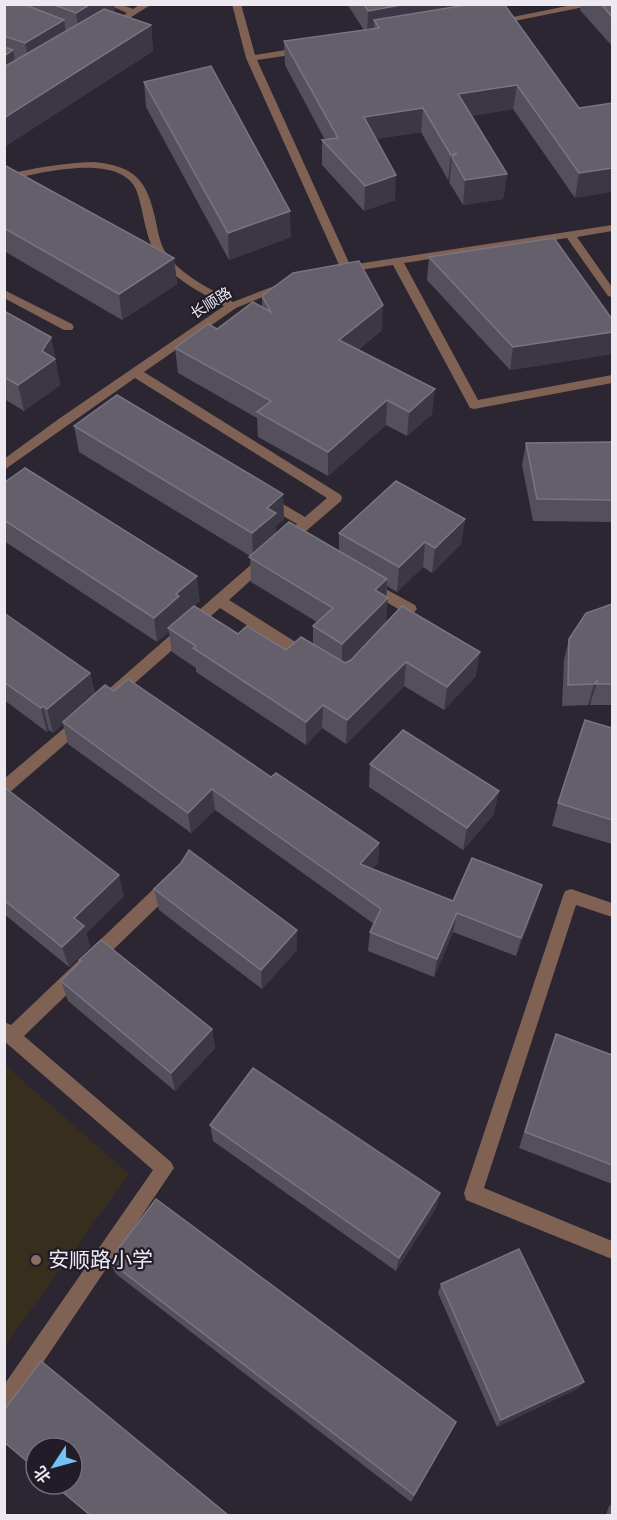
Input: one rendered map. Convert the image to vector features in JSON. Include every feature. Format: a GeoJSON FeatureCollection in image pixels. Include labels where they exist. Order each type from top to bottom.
{"type":"FeatureCollection","features":[{"type":"Feature","properties":{"kind":"street"},"geometry":{"type":"LineString","coordinates":[[111,4],[134,13]]}},
{"type":"Feature","properties":{"kind":"street"},"geometry":{"type":"LineString","coordinates":[[99,34],[148,4]]}},
{"type":"Feature","properties":{"kind":"street"},"geometry":{"type":"LineString","coordinates":[[236,4],[251,58],[340,270],[612,228]]}},
{"type":"Feature","properties":{"kind":"street"},"geometry":{"type":"LineString","coordinates":[[484,23],[504,16],[595,4]]}},
{"type":"Feature","properties":{"kind":"street"},"geometry":{"type":"LineString","coordinates":[[251,58],[309,50]]}},
{"type":"Feature","properties":{"kind":"street"},"geometry":{"type":"LineString","coordinates":[[4,178],[48,168],[96,165],[123,170],[136,181],[147,206],[160,253],[176,271],[232,306]]}},
{"type":"Feature","properties":{"kind":"street"},"geometry":{"type":"LineString","coordinates":[[570,234],[612,294]]}},
{"type":"Feature","properties":{"kind":"street"},"geometry":{"type":"LineString","coordinates":[[397,261],[474,405],[612,380]]}},
{"type":"Feature","properties":{"kind":"street","name":"长顺路"},"geometry":{"type":"LineString","coordinates":[[4,466],[232,306],[302,280]]}},
{"type":"Feature","properties":{"kind":"street"},"geometry":{"type":"LineString","coordinates":[[4,293],[68,327]]}},
{"type":"Feature","properties":{"kind":"street"},"geometry":{"type":"LineString","coordinates":[[4,789],[220,601],[294,541],[305,523],[336,498],[135,372]]}},
{"type":"Feature","properties":{"kind":"street"},"geometry":{"type":"LineString","coordinates":[[254,492],[305,523]]}},
{"type":"Feature","properties":{"kind":"street"},"geometry":{"type":"LineString","coordinates":[[360,579],[410,609],[388,632]]}},
{"type":"Feature","properties":{"kind":"street"},"geometry":{"type":"LineString","coordinates":[[220,601],[324,667]]}},
{"type":"Feature","properties":{"kind":"street"},"geometry":{"type":"LineString","coordinates":[[4,1403],[165,1168],[8,1033],[177,878]]}},
{"type":"Feature","properties":{"kind":"street"},"geometry":{"type":"LineString","coordinates":[[612,910],[571,896],[473,1193],[612,1250]]}},
{"type":"Feature","properties":{"kind":"shaded area","name":"安顺路小学"},"geometry":{"type":"Polygon","coordinates":[[[5,1065],[129,1174],[5,1346],[5,1065]]]}},
{"type":"Feature","properties":{"kind":"building"},"geometry":{"type":"Polygon","coordinates":[[[4,4],[23,4],[64,20],[25,43],[4,36],[4,4]]]}},
{"type":"Feature","properties":{"kind":"building"},"geometry":{"type":"Polygon","coordinates":[[[52,4],[91,4],[76,13],[52,4]]]}},
{"type":"Feature","properties":{"kind":"building"},"geometry":{"type":"Polygon","coordinates":[[[364,4],[407,4],[368,11],[364,4]]]}},
{"type":"Feature","properties":{"kind":"building"},"geometry":{"type":"Polygon","coordinates":[[[472,4],[504,4],[579,108],[612,103],[612,168],[579,173],[517,85],[458,94],[507,174],[465,180],[452,157],[457,153],[451,155],[423,108],[364,117],[396,175],[365,186],[322,140],[338,138],[284,41],[379,28],[374,20],[472,4]]]}},
{"type":"Feature","properties":{"kind":"building"},"geometry":{"type":"Polygon","coordinates":[[[601,4],[612,4],[612,17],[601,4]]]}},
{"type":"Feature","properties":{"kind":"building"},"geometry":{"type":"Polygon","coordinates":[[[104,9],[151,25],[4,118],[4,67],[104,9]]]}},
{"type":"Feature","properties":{"kind":"building"},"geometry":{"type":"Polygon","coordinates":[[[4,47],[13,50],[4,56],[4,47]]]}},
{"type":"Feature","properties":{"kind":"building"},"geometry":{"type":"Polygon","coordinates":[[[211,66],[290,211],[228,233],[144,82],[211,66]]]}},
{"type":"Feature","properties":{"kind":"building"},"geometry":{"type":"Polygon","coordinates":[[[4,165],[174,258],[119,294],[4,228],[4,165]]]}},
{"type":"Feature","properties":{"kind":"building"},"geometry":{"type":"Polygon","coordinates":[[[554,238],[612,319],[612,332],[513,347],[429,257],[554,238]]]}},
{"type":"Feature","properties":{"kind":"building"},"geometry":{"type":"Polygon","coordinates":[[[359,261],[383,305],[339,340],[435,389],[409,412],[387,400],[328,452],[257,412],[271,401],[175,348],[208,324],[217,329],[253,302],[271,312],[262,296],[293,273],[359,261]]]}},
{"type":"Feature","properties":{"kind":"building"},"geometry":{"type":"Polygon","coordinates":[[[4,311],[51,337],[42,351],[55,359],[18,385],[4,377],[4,311]]]}},
{"type":"Feature","properties":{"kind":"building"},"geometry":{"type":"Polygon","coordinates":[[[117,395],[283,494],[267,508],[276,513],[252,533],[74,426],[117,395]]]}},
{"type":"Feature","properties":{"kind":"building"},"geometry":{"type":"Polygon","coordinates":[[[612,442],[612,500],[537,499],[526,443],[612,442]]]}},
{"type":"Feature","properties":{"kind":"building"},"geometry":{"type":"Polygon","coordinates":[[[25,468],[197,576],[154,618],[4,520],[4,483],[25,468]]]}},
{"type":"Feature","properties":{"kind":"building"},"geometry":{"type":"Polygon","coordinates":[[[396,481],[465,519],[435,548],[425,542],[399,567],[339,533],[396,481]]]}},
{"type":"Feature","properties":{"kind":"building"},"geometry":{"type":"Polygon","coordinates":[[[289,522],[387,579],[375,590],[388,598],[342,644],[313,626],[333,608],[249,557],[289,522]]]}},
{"type":"Feature","properties":{"kind":"building"},"geometry":{"type":"Polygon","coordinates":[[[612,604],[612,684],[596,684],[598,680],[594,684],[568,685],[569,639],[586,613],[612,604]]]}},
{"type":"Feature","properties":{"kind":"building"},"geometry":{"type":"Polygon","coordinates":[[[194,606],[238,634],[247,626],[286,650],[301,637],[345,663],[351,660],[402,606],[480,652],[447,687],[406,662],[347,720],[323,705],[306,722],[193,648],[196,646],[168,628],[194,606]]]}},
{"type":"Feature","properties":{"kind":"building"},"geometry":{"type":"Polygon","coordinates":[[[4,613],[90,673],[47,709],[43,706],[41,708],[4,682],[4,613]]]}},
{"type":"Feature","properties":{"kind":"building"},"geometry":{"type":"Polygon","coordinates":[[[128,679],[271,777],[276,773],[379,843],[360,864],[453,901],[472,858],[542,885],[521,938],[457,913],[437,959],[370,932],[381,909],[212,789],[188,813],[63,722],[105,685],[114,691],[128,679]]]}},
{"type":"Feature","properties":{"kind":"building"},"geometry":{"type":"Polygon","coordinates":[[[585,720],[612,728],[612,820],[558,803],[585,720]]]}},
{"type":"Feature","properties":{"kind":"building"},"geometry":{"type":"Polygon","coordinates":[[[403,730],[499,791],[467,828],[370,764],[403,730]]]}},
{"type":"Feature","properties":{"kind":"building"},"geometry":{"type":"Polygon","coordinates":[[[4,787],[119,875],[74,918],[84,926],[62,947],[4,900],[4,787]]]}},
{"type":"Feature","properties":{"kind":"building"},"geometry":{"type":"Polygon","coordinates":[[[189,850],[297,930],[261,970],[154,889],[181,863],[189,850]]]}},
{"type":"Feature","properties":{"kind":"building"},"geometry":{"type":"Polygon","coordinates":[[[101,940],[212,1029],[171,1073],[61,981],[101,940]]]}},
{"type":"Feature","properties":{"kind":"building"},"geometry":{"type":"Polygon","coordinates":[[[556,1034],[612,1055],[612,1165],[525,1132],[556,1034]]]}},
{"type":"Feature","properties":{"kind":"building"},"geometry":{"type":"Polygon","coordinates":[[[253,1068],[440,1193],[399,1258],[210,1125],[253,1068]]]}},
{"type":"Feature","properties":{"kind":"building"},"geometry":{"type":"Polygon","coordinates":[[[156,1199],[456,1422],[414,1495],[109,1261],[156,1199]]]}},
{"type":"Feature","properties":{"kind":"building"},"geometry":{"type":"Polygon","coordinates":[[[519,1249],[584,1382],[501,1420],[441,1284],[519,1249]]]}},
{"type":"Feature","properties":{"kind":"building"},"geometry":{"type":"Polygon","coordinates":[[[41,1361],[228,1515],[90,1515],[67,1496],[84,1496],[84,1436],[24,1436],[24,1459],[4,1442],[4,1410],[41,1361]]]}},
{"type":"Feature","properties":{"kind":"place","name":"安顺路小学"},"geometry":{"type":"Point","coordinates":[36,1260]}}]}
